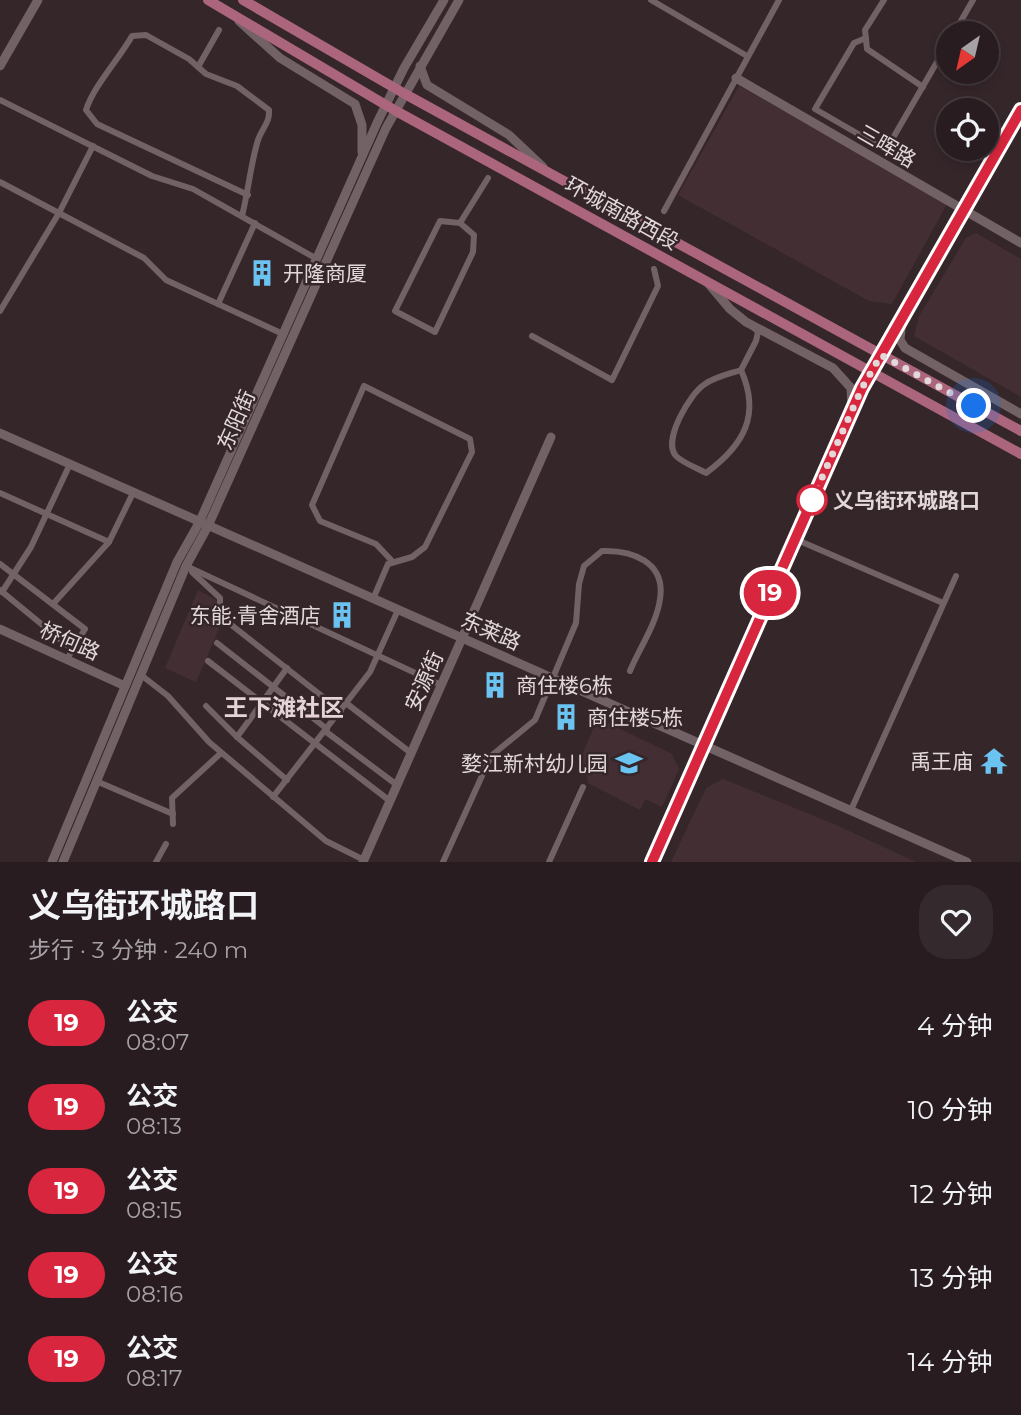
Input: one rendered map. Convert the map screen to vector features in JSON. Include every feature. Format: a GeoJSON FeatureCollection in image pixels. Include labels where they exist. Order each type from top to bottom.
{"type":"FeatureCollection","features":[{"type":"Feature","properties":{"kind":"main road","name":"环城南路西段"},"geometry":{"type":"LineString","coordinates":[[208,0],[391,108],[1021,454]]}},
{"type":"Feature","properties":{"kind":"main road","name":"环城南路西段"},"geometry":{"type":"LineString","coordinates":[[243,0],[405,94],[1021,431]]}},
{"type":"Feature","properties":{"kind":"street"},"geometry":{"type":"LineString","coordinates":[[0,66],[38,0]]}},
{"type":"Feature","properties":{"kind":"street","name":"东阳街"},"geometry":{"type":"LineString","coordinates":[[52,862],[177,562],[204,524],[391,108],[395,87],[444,0]]}},
{"type":"Feature","properties":{"kind":"street","name":"东阳街"},"geometry":{"type":"LineString","coordinates":[[62,862],[284,334],[362,158],[391,108],[405,94],[459,0]]}},
{"type":"Feature","properties":{"kind":"street"},"geometry":{"type":"LineString","coordinates":[[651,0],[747,56]]}},
{"type":"Feature","properties":{"kind":"street"},"geometry":{"type":"LineString","coordinates":[[664,211],[779,0]]}},
{"type":"Feature","properties":{"kind":"street"},"geometry":{"type":"LineString","coordinates":[[884,0],[865,30],[867,49],[923,87]]}},
{"type":"Feature","properties":{"kind":"street"},"geometry":{"type":"LineString","coordinates":[[961,21],[973,0]]}},
{"type":"Feature","properties":{"kind":"street"},"geometry":{"type":"LineString","coordinates":[[230,13],[280,58],[355,104],[362,125],[362,158]]}},
{"type":"Feature","properties":{"kind":"street"},"geometry":{"type":"LineString","coordinates":[[198,67],[219,30]]}},
{"type":"Feature","properties":{"kind":"street"},"geometry":{"type":"LineString","coordinates":[[242,216],[248,195],[258,139],[269,119],[268,110],[237,86],[206,75],[198,67],[146,36],[132,36],[112,69],[90,95],[86,110],[97,124],[248,195]]}},
{"type":"Feature","properties":{"kind":"street"},"geometry":{"type":"LineString","coordinates":[[866,38],[854,43],[815,109],[886,150],[936,64]]}},
{"type":"Feature","properties":{"kind":"street"},"geometry":{"type":"LineString","coordinates":[[420,66],[427,85],[509,135],[550,173]]}},
{"type":"Feature","properties":{"kind":"street","name":"三晖路"},"geometry":{"type":"LineString","coordinates":[[736,78],[1021,243]]}},
{"type":"Feature","properties":{"kind":"street"},"geometry":{"type":"LineString","coordinates":[[0,100],[152,176],[193,189],[317,259]]}},
{"type":"Feature","properties":{"kind":"street"},"geometry":{"type":"LineString","coordinates":[[652,862],[852,410],[1021,110]]}},
{"type":"Feature","properties":{"kind":"street"},"geometry":{"type":"LineString","coordinates":[[0,311],[59,213],[93,146]]}},
{"type":"Feature","properties":{"kind":"street"},"geometry":{"type":"LineString","coordinates":[[460,223],[488,178]]}},
{"type":"Feature","properties":{"kind":"street"},"geometry":{"type":"LineString","coordinates":[[0,182],[144,258],[166,280],[284,334]]}},
{"type":"Feature","properties":{"kind":"street"},"geometry":{"type":"LineString","coordinates":[[440,221],[460,223],[474,236],[473,252],[452,303],[435,332],[395,311],[440,221]]}},
{"type":"Feature","properties":{"kind":"street"},"geometry":{"type":"LineString","coordinates":[[218,304],[255,223]]}},
{"type":"Feature","properties":{"kind":"street"},"geometry":{"type":"LineString","coordinates":[[532,336],[612,380],[658,286],[654,269]]}},
{"type":"Feature","properties":{"kind":"street"},"geometry":{"type":"LineString","coordinates":[[707,282],[730,309],[758,332],[757,341],[741,370],[704,384],[694,393],[674,431],[671,445],[676,456],[706,473],[733,447],[747,423],[750,395],[741,370]]}},
{"type":"Feature","properties":{"kind":"street"},"geometry":{"type":"LineString","coordinates":[[902,317],[900,340],[905,348],[1021,414]]}},
{"type":"Feature","properties":{"kind":"street"},"geometry":{"type":"LineString","coordinates":[[750,324],[833,368],[851,388],[852,410]]}},
{"type":"Feature","properties":{"kind":"street"},"geometry":{"type":"LineString","coordinates":[[373,599],[388,564],[412,556],[425,547],[472,452],[470,439],[364,386],[312,505],[320,521],[376,544],[393,562]]}},
{"type":"Feature","properties":{"kind":"street","name":"东莱路"},"geometry":{"type":"LineString","coordinates":[[1,437],[69,464],[967,862]]}},
{"type":"Feature","properties":{"kind":"street","name":"安源街"},"geometry":{"type":"LineString","coordinates":[[364,861],[551,437]]}},
{"type":"Feature","properties":{"kind":"street"},"geometry":{"type":"LineString","coordinates":[[69,464],[47,514],[1,593],[74,650]]}},
{"type":"Feature","properties":{"kind":"street"},"geometry":{"type":"LineString","coordinates":[[0,493],[109,542]]}},
{"type":"Feature","properties":{"kind":"street"},"geometry":{"type":"LineString","coordinates":[[53,604],[109,542],[133,493]]}},
{"type":"Feature","properties":{"kind":"street"},"geometry":{"type":"LineString","coordinates":[[794,539],[943,603]]}},
{"type":"Feature","properties":{"kind":"street"},"geometry":{"type":"LineString","coordinates":[[443,862],[491,757],[535,720],[576,623],[581,575],[590,559],[602,551],[633,553],[651,564],[659,585],[661,599],[630,671]]}},
{"type":"Feature","properties":{"kind":"street"},"geometry":{"type":"LineString","coordinates":[[0,564],[85,629],[67,659]]}},
{"type":"Feature","properties":{"kind":"street"},"geometry":{"type":"LineString","coordinates":[[186,566],[441,685]]}},
{"type":"Feature","properties":{"kind":"street"},"geometry":{"type":"LineString","coordinates":[[186,566],[220,598],[220,616],[341,710]]}},
{"type":"Feature","properties":{"kind":"street"},"geometry":{"type":"LineString","coordinates":[[851,810],[956,576]]}},
{"type":"Feature","properties":{"kind":"street"},"geometry":{"type":"LineString","coordinates":[[273,797],[341,710],[378,657],[398,610]]}},
{"type":"Feature","properties":{"kind":"street","name":"桥何路"},"geometry":{"type":"LineString","coordinates":[[0,629],[125,686]]}},
{"type":"Feature","properties":{"kind":"street"},"geometry":{"type":"LineString","coordinates":[[217,643],[397,785]]}},
{"type":"Feature","properties":{"kind":"street"},"geometry":{"type":"LineString","coordinates":[[208,660],[314,745],[390,801]]}},
{"type":"Feature","properties":{"kind":"street"},"geometry":{"type":"LineString","coordinates":[[237,737],[287,668]]}},
{"type":"Feature","properties":{"kind":"street"},"geometry":{"type":"LineString","coordinates":[[141,674],[168,696],[221,752],[273,797],[326,841],[364,861]]}},
{"type":"Feature","properties":{"kind":"street"},"geometry":{"type":"LineString","coordinates":[[346,703],[411,753]]}},
{"type":"Feature","properties":{"kind":"street"},"geometry":{"type":"LineString","coordinates":[[206,706],[287,780]]}},
{"type":"Feature","properties":{"kind":"street"},"geometry":{"type":"LineString","coordinates":[[173,824],[172,798],[221,752]]}},
{"type":"Feature","properties":{"kind":"street"},"geometry":{"type":"LineString","coordinates":[[96,781],[173,814]]}},
{"type":"Feature","properties":{"kind":"street"},"geometry":{"type":"LineString","coordinates":[[549,862],[583,787]]}},
{"type":"Feature","properties":{"kind":"street"},"geometry":{"type":"LineString","coordinates":[[156,862],[166,844]]}},
{"type":"Feature","properties":{"kind":"shaded area"},"geometry":{"type":"Polygon","coordinates":[[[739,86],[948,202],[892,304],[869,301],[678,195],[739,86]]]}},
{"type":"Feature","properties":{"kind":"shaded area"},"geometry":{"type":"Polygon","coordinates":[[[976,233],[1021,259],[1021,397],[914,336],[919,316],[966,238],[976,233]]]}},
{"type":"Feature","properties":{"kind":"shaded area"},"geometry":{"type":"Polygon","coordinates":[[[198,590],[216,600],[222,622],[196,682],[165,668],[198,590]]]}},
{"type":"Feature","properties":{"kind":"shaded area","name":"婺江新村幼儿园"},"geometry":{"type":"Polygon","coordinates":[[[598,718],[672,754],[679,769],[662,807],[645,799],[640,810],[588,783],[581,757],[598,718]]]}},
{"type":"Feature","properties":{"kind":"shaded area"},"geometry":{"type":"Polygon","coordinates":[[[723,779],[834,824],[916,862],[671,862],[706,788],[723,779]]]}},
{"type":"Feature","properties":{"kind":"bus line","name":"19"},"geometry":{"type":"LineString","coordinates":[[652,862],[862,388],[1021,110]]}},
{"type":"Feature","properties":{"kind":"place","name":"开隆商厦"},"geometry":{"type":"Point","coordinates":[262,273]}},
{"type":"Feature","properties":{"kind":"place","name":"义乌街环城路口"},"geometry":{"type":"Point","coordinates":[812,500]}},
{"type":"Feature","properties":{"kind":"place","name":"东能·青舍酒店"},"geometry":{"type":"Point","coordinates":[342,615]}},
{"type":"Feature","properties":{"kind":"place","name":"商住楼6栋"},"geometry":{"type":"Point","coordinates":[495,685]}},
{"type":"Feature","properties":{"kind":"place","name":"商住楼5栋"},"geometry":{"type":"Point","coordinates":[566,717]}},
{"type":"Feature","properties":{"kind":"place","name":"禹王庙"},"geometry":{"type":"Point","coordinates":[994,761]}},
{"type":"Feature","properties":{"kind":"place","name":"婺江新村幼儿园"},"geometry":{"type":"Point","coordinates":[629,763]}},
{"type":"Feature","properties":{"kind":"district","name":"王下滩社区"},"geometry":{"type":"Point","coordinates":[284,707]}},
{"type":"Feature","properties":{"kind":"route"},"geometry":{"type":"LineString","coordinates":[[812,500],[862,388],[881,355],[974,406]]}}]}
